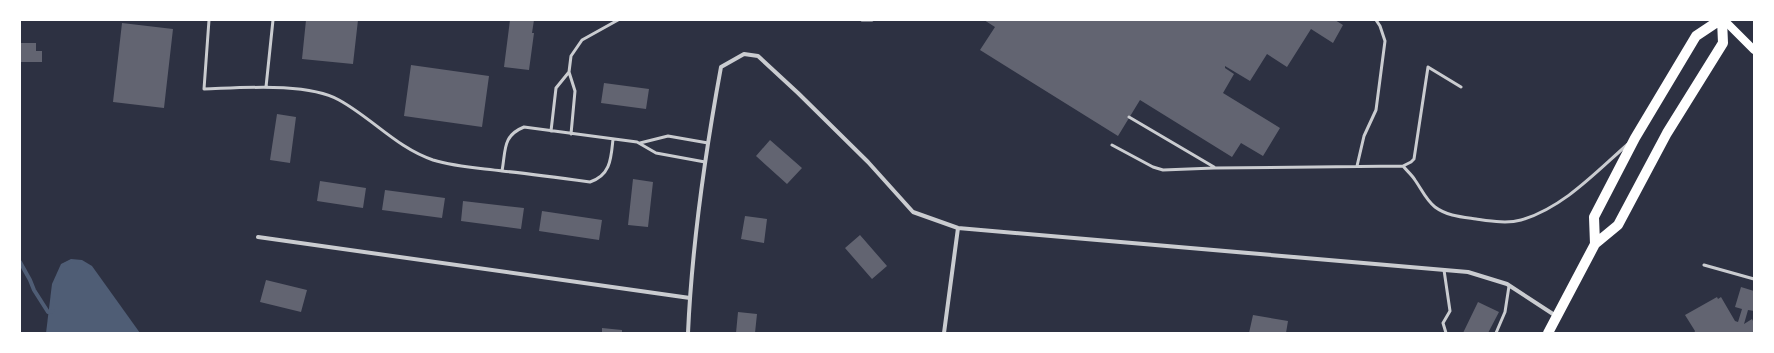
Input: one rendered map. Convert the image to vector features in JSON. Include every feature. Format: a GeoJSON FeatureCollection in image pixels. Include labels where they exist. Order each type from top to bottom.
{"type":"FeatureCollection","features":[{"type":"Feature","properties":{"kind":"main road"},"geometry":{"type":"LineString","coordinates":[[1722,20],[1754,50]]}},
{"type":"Feature","properties":{"kind":"main road"},"geometry":{"type":"LineString","coordinates":[[1595,244],[1594,216],[1635,138],[1696,36],[1722,20]]}},
{"type":"Feature","properties":{"kind":"main road"},"geometry":{"type":"LineString","coordinates":[[1548,333],[1595,244],[1618,225],[1667,133],[1723,43],[1722,20]]}},
{"type":"Feature","properties":{"kind":"street"},"geometry":{"type":"LineString","coordinates":[[688,333],[690,298],[705,162],[721,67],[744,54],[758,56],[798,92],[868,162],[913,212],[958,228],[1468,272],[1510,286],[1556,317]]}},
{"type":"Feature","properties":{"kind":"street"},"geometry":{"type":"LineString","coordinates":[[944,333],[958,228]]}},
{"type":"Feature","properties":{"kind":"street"},"geometry":{"type":"LineString","coordinates":[[258,237],[690,298]]}},
{"type":"Feature","properties":{"kind":"lane"},"geometry":{"type":"LineString","coordinates":[[209,20],[204,89],[266,87],[325,94],[337,99],[360,113],[396,142],[433,160],[459,166],[590,182],[598,180],[605,172],[610,162],[613,139]]}},
{"type":"Feature","properties":{"kind":"lane"},"geometry":{"type":"LineString","coordinates":[[266,87],[273,20]]}},
{"type":"Feature","properties":{"kind":"lane"},"geometry":{"type":"LineString","coordinates":[[571,134],[575,91],[569,72],[571,56],[582,40],[618,20]]}},
{"type":"Feature","properties":{"kind":"lane"},"geometry":{"type":"LineString","coordinates":[[862,20],[872,20]]}},
{"type":"Feature","properties":{"kind":"lane"},"geometry":{"type":"LineString","coordinates":[[1357,166],[1364,136],[1376,110],[1385,41],[1380,26],[1376,20]]}},
{"type":"Feature","properties":{"kind":"lane"},"geometry":{"type":"LineString","coordinates":[[1112,145],[1153,167],[1163,170],[1403,166],[1412,162],[1414,159],[1428,67],[1461,87]]}},
{"type":"Feature","properties":{"kind":"lane"},"geometry":{"type":"LineString","coordinates":[[551,131],[556,88],[569,72]]}},
{"type":"Feature","properties":{"kind":"lane"},"geometry":{"type":"LineString","coordinates":[[1129,117],[1214,168]]}},
{"type":"Feature","properties":{"kind":"lane"},"geometry":{"type":"LineString","coordinates":[[502,171],[507,141],[514,132],[524,127],[640,143],[656,153],[705,162]]}},
{"type":"Feature","properties":{"kind":"lane"},"geometry":{"type":"LineString","coordinates":[[640,143],[655,138],[668,136],[708,143]]}},
{"type":"Feature","properties":{"kind":"lane"},"geometry":{"type":"LineString","coordinates":[[1403,166],[1415,180],[1425,196],[1435,207],[1445,213],[1488,221],[1505,222],[1521,220],[1556,204],[1577,189],[1635,138]]}},
{"type":"Feature","properties":{"kind":"lane"},"geometry":{"type":"LineString","coordinates":[[1704,265],[1754,279]]}},
{"type":"Feature","properties":{"kind":"lane"},"geometry":{"type":"LineString","coordinates":[[1444,270],[1450,311],[1443,324],[1445,333]]}},
{"type":"Feature","properties":{"kind":"lane"},"geometry":{"type":"LineString","coordinates":[[1496,333],[1505,312],[1510,286]]}},
{"type":"Feature","properties":{"kind":"water"},"geometry":{"type":"Polygon","coordinates":[[[71,259],[82,260],[92,266],[140,333],[46,333],[52,284],[61,264],[71,259]]]}},
{"type":"Feature","properties":{"kind":"building"},"geometry":{"type":"Polygon","coordinates":[[[306,20],[358,20],[353,64],[302,59],[306,20]]]}},
{"type":"Feature","properties":{"kind":"building"},"geometry":{"type":"Polygon","coordinates":[[[510,20],[534,20],[532,33],[534,33],[529,70],[504,67],[510,20]]]}},
{"type":"Feature","properties":{"kind":"building"},"geometry":{"type":"Polygon","coordinates":[[[984,20],[1335,20],[1343,25],[1333,43],[1311,29],[1287,67],[1267,54],[1250,81],[1225,66],[1225,68],[1234,74],[1223,93],[1280,128],[1263,156],[1241,143],[1232,157],[1140,100],[1118,136],[980,50],[995,27],[984,20]]]}},
{"type":"Feature","properties":{"kind":"building"},"geometry":{"type":"Polygon","coordinates":[[[122,23],[173,29],[164,108],[113,102],[122,23]]]}},
{"type":"Feature","properties":{"kind":"building"},"geometry":{"type":"Polygon","coordinates":[[[21,35],[21,43],[36,43],[36,51],[42,51],[42,62],[20,62],[21,35]]]}},
{"type":"Feature","properties":{"kind":"building"},"geometry":{"type":"Polygon","coordinates":[[[411,65],[489,76],[482,127],[404,116],[411,65]]]}},
{"type":"Feature","properties":{"kind":"building"},"geometry":{"type":"Polygon","coordinates":[[[604,83],[649,89],[646,109],[601,103],[604,83]]]}},
{"type":"Feature","properties":{"kind":"building"},"geometry":{"type":"Polygon","coordinates":[[[277,114],[296,117],[290,163],[270,160],[277,114]]]}},
{"type":"Feature","properties":{"kind":"building"},"geometry":{"type":"Polygon","coordinates":[[[770,140],[802,168],[787,184],[756,156],[770,140]]]}},
{"type":"Feature","properties":{"kind":"building"},"geometry":{"type":"Polygon","coordinates":[[[633,179],[653,182],[648,227],[628,225],[633,179]]]}},
{"type":"Feature","properties":{"kind":"building"},"geometry":{"type":"Polygon","coordinates":[[[320,181],[366,188],[363,208],[317,201],[320,181]]]}},
{"type":"Feature","properties":{"kind":"building"},"geometry":{"type":"Polygon","coordinates":[[[385,190],[445,198],[442,218],[382,210],[385,190]]]}},
{"type":"Feature","properties":{"kind":"building"},"geometry":{"type":"Polygon","coordinates":[[[463,201],[524,208],[521,229],[461,221],[463,201]]]}},
{"type":"Feature","properties":{"kind":"building"},"geometry":{"type":"Polygon","coordinates":[[[542,211],[602,220],[599,240],[539,231],[542,211]]]}},
{"type":"Feature","properties":{"kind":"building"},"geometry":{"type":"Polygon","coordinates":[[[745,216],[767,219],[764,243],[741,239],[745,216]]]}},
{"type":"Feature","properties":{"kind":"building"},"geometry":{"type":"Polygon","coordinates":[[[860,235],[887,266],[872,279],[845,248],[860,235]]]}},
{"type":"Feature","properties":{"kind":"building"},"geometry":{"type":"Polygon","coordinates":[[[266,280],[307,290],[301,312],[260,302],[266,280]]]}},
{"type":"Feature","properties":{"kind":"building"},"geometry":{"type":"Polygon","coordinates":[[[1741,287],[1754,291],[1754,311],[1748,310],[1744,324],[1752,319],[1754,323],[1754,333],[1694,333],[1695,331],[1685,315],[1717,297],[1718,299],[1721,297],[1735,321],[1738,322],[1742,309],[1735,307],[1741,287]]]}},
{"type":"Feature","properties":{"kind":"building"},"geometry":{"type":"Polygon","coordinates":[[[1478,302],[1499,312],[1488,333],[1463,333],[1478,302]]]}},
{"type":"Feature","properties":{"kind":"building"},"geometry":{"type":"Polygon","coordinates":[[[738,312],[757,314],[755,333],[736,333],[738,312]]]}},
{"type":"Feature","properties":{"kind":"building"},"geometry":{"type":"Polygon","coordinates":[[[1253,315],[1288,321],[1286,333],[1249,333],[1253,315]]]}},
{"type":"Feature","properties":{"kind":"building"},"geometry":{"type":"Polygon","coordinates":[[[602,328],[622,330],[622,333],[602,333],[602,328]]]}},
{"type":"Feature","properties":{"kind":"waterway"},"geometry":{"type":"LineString","coordinates":[[20,262],[34,290],[48,312],[53,311]]}}]}
